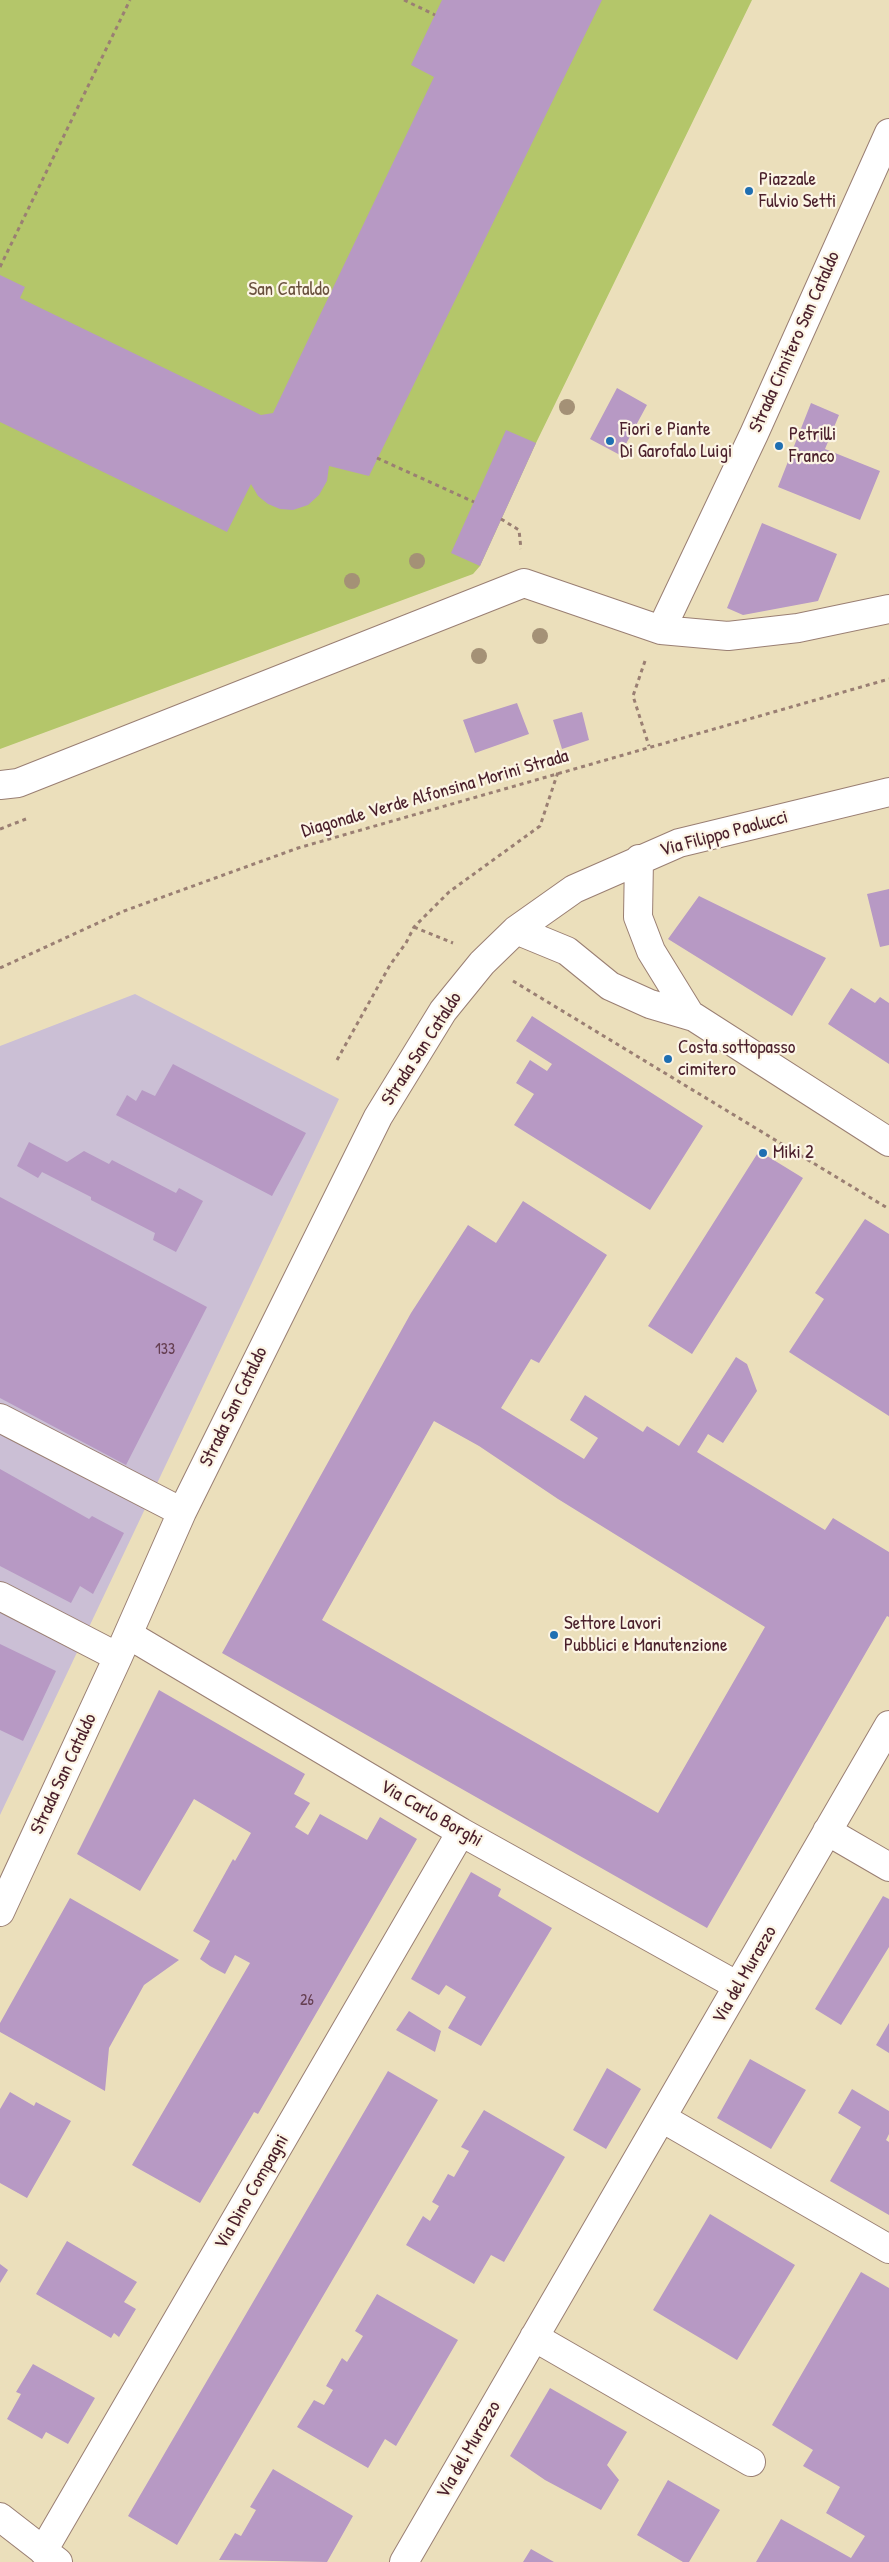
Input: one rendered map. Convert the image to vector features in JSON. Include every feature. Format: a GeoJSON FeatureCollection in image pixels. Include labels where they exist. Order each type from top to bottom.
{"type":"FeatureCollection","features":[{"type":"Feature","properties":{"kind":"street","name":"Strada Cimitero San Cataldo"},"geometry":{"type":"LineString","coordinates":[[661,630],[754,434],[889,133]]}},
{"type":"Feature","properties":{"kind":"street"},"geometry":{"type":"LineString","coordinates":[[0,785],[18,783],[524,583],[661,630],[728,636],[798,628],[889,609]]}},
{"type":"Feature","properties":{"kind":"street","name":"Via Filippo Paolucci"},"geometry":{"type":"LineString","coordinates":[[516,930],[574,889],[679,843],[889,792]]}},
{"type":"Feature","properties":{"kind":"street"},"geometry":{"type":"LineString","coordinates":[[639,859],[638,917],[651,951],[691,1016]]}},
{"type":"Feature","properties":{"kind":"street"},"geometry":{"type":"LineString","coordinates":[[516,930],[567,951],[610,986],[650,1004],[691,1016],[889,1142]]}},
{"type":"Feature","properties":{"kind":"street","name":"Strada San Cataldo"},"geometry":{"type":"LineString","coordinates":[[0,1912],[124,1646],[182,1512],[378,1117],[443,1011],[482,963],[516,930]]}},
{"type":"Feature","properties":{"kind":"street"},"geometry":{"type":"LineString","coordinates":[[0,1418],[182,1512]]}},
{"type":"Feature","properties":{"kind":"street","name":"Via Carlo Borghi"},"geometry":{"type":"LineString","coordinates":[[0,1596],[124,1646],[738,1986]]}},
{"type":"Feature","properties":{"kind":"street","name":"Via del Murazzo"},"geometry":{"type":"LineString","coordinates":[[404,2562],[889,1725]]}},
{"type":"Feature","properties":{"kind":"street","name":"Via Dino Compagni"},"geometry":{"type":"LineString","coordinates":[[51,2556],[461,1832]]}},
{"type":"Feature","properties":{"kind":"street"},"geometry":{"type":"LineString","coordinates":[[827,1832],[889,1867]]}},
{"type":"Feature","properties":{"kind":"street"},"geometry":{"type":"LineString","coordinates":[[662,2118],[889,2249]]}},
{"type":"Feature","properties":{"kind":"street"},"geometry":{"type":"LineString","coordinates":[[534,2337],[751,2462]]}},
{"type":"Feature","properties":{"kind":"street"},"geometry":{"type":"LineString","coordinates":[[0,2517],[51,2556]]}},
{"type":"Feature","properties":{"kind":"path"},"geometry":{"type":"LineString","coordinates":[[0,267],[130,0]]}},
{"type":"Feature","properties":{"kind":"path"},"geometry":{"type":"LineString","coordinates":[[404,0],[435,15]]}},
{"type":"Feature","properties":{"kind":"path"},"geometry":{"type":"LineString","coordinates":[[377,458],[474,502]]}},
{"type":"Feature","properties":{"kind":"path"},"geometry":{"type":"LineString","coordinates":[[649,746],[633,696],[646,660],[661,630]]}},
{"type":"Feature","properties":{"kind":"path","name":"Diagonale Verde Alfonsina Morini Strada"},"geometry":{"type":"LineString","coordinates":[[0,968],[124,911],[298,848],[558,772],[889,679]]}},
{"type":"Feature","properties":{"kind":"path"},"geometry":{"type":"LineString","coordinates":[[337,1060],[390,965],[406,943],[414,927],[449,892],[540,826],[558,772]]}},
{"type":"Feature","properties":{"kind":"path"},"geometry":{"type":"LineString","coordinates":[[414,927],[448,939],[482,963],[889,1209]]}},
{"type":"Feature","properties":{"kind":"shaded area"},"geometry":{"type":"Polygon","coordinates":[[[135,994],[339,1099],[0,1815],[0,1046],[135,994]]]}},
{"type":"Feature","properties":{"kind":"green space","name":"San Cataldo"},"geometry":{"type":"Polygon","coordinates":[[[0,0],[752,0],[536,443],[480,566],[473,574],[0,749],[0,0]]]}},
{"type":"Feature","properties":{"kind":"building"},"geometry":{"type":"Polygon","coordinates":[[[442,0],[602,0],[369,476],[329,466],[327,481],[319,495],[308,505],[293,510],[280,509],[268,504],[258,496],[251,484],[227,532],[0,422],[0,275],[25,287],[20,298],[261,415],[273,413],[434,77],[411,65],[442,0]]]}},
{"type":"Feature","properties":{"kind":"building"},"geometry":{"type":"Polygon","coordinates":[[[617,388],[647,405],[620,455],[590,439],[617,388]]]}},
{"type":"Feature","properties":{"kind":"building"},"geometry":{"type":"Polygon","coordinates":[[[811,403],[839,415],[825,449],[880,471],[860,520],[778,487],[811,403]]]}},
{"type":"Feature","properties":{"kind":"building"},"geometry":{"type":"Polygon","coordinates":[[[506,430],[536,443],[480,566],[451,553],[506,430]]]}},
{"type":"Feature","properties":{"kind":"building"},"geometry":{"type":"Polygon","coordinates":[[[762,523],[837,554],[818,601],[743,615],[727,608],[762,523]]]}},
{"type":"Feature","properties":{"kind":"building"},"geometry":{"type":"Polygon","coordinates":[[[517,703],[529,734],[475,753],[463,720],[517,703]]]}},
{"type":"Feature","properties":{"kind":"building"},"geometry":{"type":"Polygon","coordinates":[[[582,712],[589,740],[562,749],[553,720],[582,712]]]}},
{"type":"Feature","properties":{"kind":"building"},"geometry":{"type":"Polygon","coordinates":[[[889,889],[889,945],[880,947],[867,894],[889,889]]]}},
{"type":"Feature","properties":{"kind":"building"},"geometry":{"type":"Polygon","coordinates":[[[699,896],[826,958],[792,1016],[668,939],[699,896]]]}},
{"type":"Feature","properties":{"kind":"building"},"geometry":{"type":"Polygon","coordinates":[[[851,988],[875,1003],[880,997],[889,1003],[889,1064],[828,1024],[851,988]]]}},
{"type":"Feature","properties":{"kind":"building"},"geometry":{"type":"Polygon","coordinates":[[[532,1016],[703,1126],[650,1210],[514,1125],[534,1094],[516,1083],[530,1060],[547,1071],[552,1064],[516,1041],[532,1016]]]}},
{"type":"Feature","properties":{"kind":"building"},"geometry":{"type":"Polygon","coordinates":[[[173,1064],[306,1133],[272,1196],[116,1115],[127,1095],[136,1101],[142,1090],[155,1096],[173,1064]]]}},
{"type":"Feature","properties":{"kind":"building"},"geometry":{"type":"Polygon","coordinates":[[[29,1142],[67,1162],[84,1151],[109,1164],[112,1160],[176,1193],[179,1188],[203,1201],[176,1252],[153,1240],[155,1233],[91,1200],[91,1197],[42,1172],[38,1178],[17,1166],[29,1142]]]}},
{"type":"Feature","properties":{"kind":"building"},"geometry":{"type":"Polygon","coordinates":[[[759,1151],[803,1178],[692,1354],[648,1326],[759,1151]]]}},
{"type":"Feature","properties":{"kind":"building"},"geometry":{"type":"Polygon","coordinates":[[[0,1197],[207,1307],[126,1465],[0,1398],[0,1197]]]}},
{"type":"Feature","properties":{"kind":"building"},"geometry":{"type":"Polygon","coordinates":[[[523,1201],[607,1255],[539,1363],[531,1359],[501,1408],[584,1459],[598,1438],[570,1420],[585,1395],[643,1432],[647,1426],[679,1446],[736,1357],[747,1364],[757,1391],[723,1443],[708,1434],[697,1452],[825,1530],[833,1518],[889,1552],[889,1617],[887,1616],[707,1928],[222,1653],[411,1313],[468,1225],[496,1243],[523,1201]],[[434,1421],[322,1620],[658,1813],[765,1627],[558,1499],[479,1446],[434,1421]]]}},
{"type":"Feature","properties":{"kind":"building"},"geometry":{"type":"Polygon","coordinates":[[[865,1219],[889,1234],[889,1416],[789,1352],[824,1299],[815,1293],[865,1219]]]}},
{"type":"Feature","properties":{"kind":"building"},"geometry":{"type":"Polygon","coordinates":[[[0,1469],[89,1519],[92,1516],[124,1533],[93,1594],[80,1586],[71,1603],[0,1566],[0,1469]]]}},
{"type":"Feature","properties":{"kind":"building"},"geometry":{"type":"Polygon","coordinates":[[[0,1644],[56,1671],[23,1741],[0,1730],[0,1644]]]}},
{"type":"Feature","properties":{"kind":"building"},"geometry":{"type":"Polygon","coordinates":[[[159,1690],[305,1774],[294,1794],[310,1803],[295,1827],[308,1835],[320,1814],[367,1840],[380,1817],[417,1839],[258,2114],[254,2112],[200,2203],[132,2165],[250,1963],[235,1955],[225,1974],[210,1966],[200,1959],[210,1941],[193,1931],[233,1859],[235,1861],[251,1833],[194,1799],[140,1891],[77,1854],[159,1690]]]}},
{"type":"Feature","properties":{"kind":"building"},"geometry":{"type":"Polygon","coordinates":[[[471,1872],[501,1889],[498,1896],[552,1928],[481,2046],[448,2028],[466,1997],[446,1985],[439,1995],[411,1979],[471,1872]]]}},
{"type":"Feature","properties":{"kind":"building"},"geometry":{"type":"Polygon","coordinates":[[[883,1896],[889,1899],[889,1947],[841,2025],[815,2009],[883,1896]]]}},
{"type":"Feature","properties":{"kind":"building"},"geometry":{"type":"Polygon","coordinates":[[[70,1898],[179,1960],[144,1985],[109,2048],[105,2091],[0,2032],[0,2023],[70,1898]]]}},
{"type":"Feature","properties":{"kind":"building"},"geometry":{"type":"Polygon","coordinates":[[[409,2011],[441,2031],[435,2052],[396,2030],[409,2011]]]}},
{"type":"Feature","properties":{"kind":"building"},"geometry":{"type":"Polygon","coordinates":[[[889,2023],[889,2053],[876,2045],[889,2023]]]}},
{"type":"Feature","properties":{"kind":"building"},"geometry":{"type":"Polygon","coordinates":[[[750,2059],[806,2090],[771,2149],[717,2118],[750,2059]]]}},
{"type":"Feature","properties":{"kind":"building"},"geometry":{"type":"Polygon","coordinates":[[[607,2068],[641,2089],[606,2149],[573,2130],[607,2068]]]}},
{"type":"Feature","properties":{"kind":"building"},"geometry":{"type":"Polygon","coordinates":[[[388,2071],[438,2100],[177,2545],[128,2516],[388,2071]]]}},
{"type":"Feature","properties":{"kind":"building"},"geometry":{"type":"Polygon","coordinates":[[[852,2089],[889,2111],[889,2134],[886,2140],[889,2142],[889,2215],[830,2181],[861,2127],[838,2113],[852,2089]]]}},
{"type":"Feature","properties":{"kind":"building"},"geometry":{"type":"Polygon","coordinates":[[[10,2092],[34,2106],[36,2102],[71,2121],[27,2198],[0,2183],[0,2109],[10,2092]]]}},
{"type":"Feature","properties":{"kind":"building"},"geometry":{"type":"Polygon","coordinates":[[[484,2110],[565,2157],[504,2262],[491,2255],[474,2284],[406,2245],[423,2216],[430,2221],[439,2206],[432,2202],[448,2174],[454,2177],[469,2151],[461,2147],[484,2110]]]}},
{"type":"Feature","properties":{"kind":"building"},"geometry":{"type":"Polygon","coordinates":[[[710,2214],[795,2265],[737,2360],[653,2310],[710,2214]]]}},
{"type":"Feature","properties":{"kind":"building"},"geometry":{"type":"Polygon","coordinates":[[[67,2241],[137,2282],[124,2302],[136,2309],[119,2337],[114,2333],[111,2338],[36,2294],[67,2241]]]}},
{"type":"Feature","properties":{"kind":"building"},"geometry":{"type":"Polygon","coordinates":[[[0,2264],[8,2270],[0,2283],[0,2264]]]}},
{"type":"Feature","properties":{"kind":"building"},"geometry":{"type":"Polygon","coordinates":[[[861,2272],[889,2288],[889,2562],[756,2562],[781,2519],[851,2558],[865,2536],[826,2513],[840,2487],[803,2466],[813,2450],[772,2425],[861,2272]]]}},
{"type":"Feature","properties":{"kind":"building"},"geometry":{"type":"Polygon","coordinates":[[[377,2294],[458,2340],[396,2446],[385,2439],[368,2468],[297,2427],[314,2400],[324,2405],[333,2390],[326,2386],[342,2358],[347,2362],[363,2336],[355,2331],[377,2294]]]}},
{"type":"Feature","properties":{"kind":"building"},"geometry":{"type":"Polygon","coordinates":[[[33,2364],[95,2398],[68,2444],[46,2432],[42,2439],[7,2419],[21,2394],[16,2392],[33,2364]]]}},
{"type":"Feature","properties":{"kind":"building"},"geometry":{"type":"Polygon","coordinates":[[[550,2388],[627,2432],[607,2465],[619,2480],[601,2510],[545,2480],[510,2456],[550,2388]]]}},
{"type":"Feature","properties":{"kind":"building"},"geometry":{"type":"Polygon","coordinates":[[[273,2469],[353,2516],[327,2562],[219,2560],[235,2533],[241,2536],[256,2510],[250,2507],[273,2469]]]}},
{"type":"Feature","properties":{"kind":"building"},"geometry":{"type":"Polygon","coordinates":[[[668,2480],[720,2510],[689,2562],[683,2562],[637,2535],[668,2480]]]}},
{"type":"Feature","properties":{"kind":"building"},"geometry":{"type":"Polygon","coordinates":[[[531,2549],[554,2562],[523,2562],[531,2549]]]}},
{"type":"Feature","properties":{"kind":"place","name":"Piazzale Fulvio Setti"},"geometry":{"type":"Point","coordinates":[749,191]}},
{"type":"Feature","properties":{"kind":"place","name":"Fiori e Piante Di Garofalo Luigi"},"geometry":{"type":"Point","coordinates":[610,441]}},
{"type":"Feature","properties":{"kind":"place","name":"Petrilli Franco"},"geometry":{"type":"Point","coordinates":[779,446]}},
{"type":"Feature","properties":{"kind":"place","name":"Costa sottopasso cimitero"},"geometry":{"type":"Point","coordinates":[668,1059]}},
{"type":"Feature","properties":{"kind":"place","name":"Miki 2"},"geometry":{"type":"Point","coordinates":[763,1153]}},
{"type":"Feature","properties":{"kind":"place","name":"Settore Lavori Pubblici e Manutenzione"},"geometry":{"type":"Point","coordinates":[554,1635]}}]}
